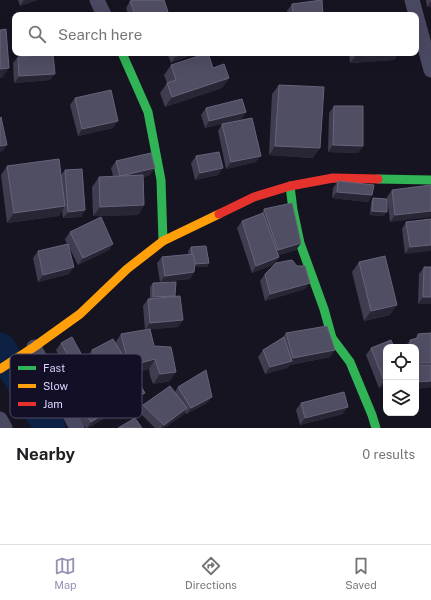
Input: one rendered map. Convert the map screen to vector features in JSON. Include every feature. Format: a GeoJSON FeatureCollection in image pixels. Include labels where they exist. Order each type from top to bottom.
{"type":"FeatureCollection","features":[{"type":"Feature","properties":{"kind":"main road"},"geometry":{"type":"LineString","coordinates":[[123,56],[148,112],[161,180],[163,240]]}},
{"type":"Feature","properties":{"kind":"main road"},"geometry":{"type":"LineString","coordinates":[[23,354],[80,314],[127,268],[163,240],[254,197],[290,186],[332,178],[431,180]]}},
{"type":"Feature","properties":{"kind":"main road"},"geometry":{"type":"LineString","coordinates":[[290,186],[300,243],[324,309],[332,338],[350,362],[376,428]]}},
{"type":"Feature","properties":{"kind":"main road"},"geometry":{"type":"LineString","coordinates":[[0,369],[10,363]]}},
{"type":"Feature","properties":{"kind":"street"},"geometry":{"type":"LineString","coordinates":[[97,0],[103,12]]}},
{"type":"Feature","properties":{"kind":"street"},"geometry":{"type":"LineString","coordinates":[[412,0],[415,12]]}},
{"type":"Feature","properties":{"kind":"street"},"geometry":{"type":"LineString","coordinates":[[419,26],[431,70]]}},
{"type":"Feature","properties":{"kind":"street"},"geometry":{"type":"LineString","coordinates":[[31,349],[34,354]]}},
{"type":"Feature","properties":{"kind":"street"},"geometry":{"type":"LineString","coordinates":[[71,418],[77,428]]}},
{"type":"Feature","properties":{"kind":"street"},"geometry":{"type":"LineString","coordinates":[[0,420],[5,428]]}},
{"type":"Feature","properties":{"kind":"building"},"geometry":{"type":"Polygon","coordinates":[[[164,0],[168,12],[134,12],[130,1],[164,0]]]}},
{"type":"Feature","properties":{"kind":"building"},"geometry":{"type":"Polygon","coordinates":[[[322,0],[323,12],[293,12],[292,4],[322,0]]]}},
{"type":"Feature","properties":{"kind":"building"},"geometry":{"type":"Polygon","coordinates":[[[6,29],[9,68],[0,69],[0,30],[6,29]]]}},
{"type":"Feature","properties":{"kind":"building"},"geometry":{"type":"Polygon","coordinates":[[[53,56],[55,74],[19,76],[18,57],[53,56]]]}},
{"type":"Feature","properties":{"kind":"building"},"geometry":{"type":"Polygon","coordinates":[[[199,56],[209,56],[213,68],[224,64],[229,78],[172,97],[167,83],[176,80],[171,65],[199,56]]]}},
{"type":"Feature","properties":{"kind":"building"},"geometry":{"type":"Polygon","coordinates":[[[279,85],[324,87],[320,148],[275,146],[279,85]]]}},
{"type":"Feature","properties":{"kind":"building"},"geometry":{"type":"Polygon","coordinates":[[[111,90],[118,121],[82,129],[75,98],[111,90]]]}},
{"type":"Feature","properties":{"kind":"building"},"geometry":{"type":"Polygon","coordinates":[[[242,99],[246,112],[209,121],[206,108],[242,99]]]}},
{"type":"Feature","properties":{"kind":"building"},"geometry":{"type":"Polygon","coordinates":[[[334,106],[363,106],[363,146],[333,145],[334,106]]]}},
{"type":"Feature","properties":{"kind":"building"},"geometry":{"type":"Polygon","coordinates":[[[1,117],[7,145],[0,146],[0,118],[1,117]]]}},
{"type":"Feature","properties":{"kind":"building"},"geometry":{"type":"Polygon","coordinates":[[[252,118],[261,156],[231,162],[222,124],[252,118]]]}},
{"type":"Feature","properties":{"kind":"building"},"geometry":{"type":"Polygon","coordinates":[[[219,152],[223,168],[200,173],[196,156],[219,152]]]}},
{"type":"Feature","properties":{"kind":"building"},"geometry":{"type":"Polygon","coordinates":[[[151,153],[155,168],[120,176],[116,161],[151,153]]]}},
{"type":"Feature","properties":{"kind":"building"},"geometry":{"type":"Polygon","coordinates":[[[59,159],[65,206],[14,213],[7,166],[59,159]]]}},
{"type":"Feature","properties":{"kind":"building"},"geometry":{"type":"Polygon","coordinates":[[[82,169],[85,210],[68,212],[65,170],[82,169]]]}},
{"type":"Feature","properties":{"kind":"building"},"geometry":{"type":"Polygon","coordinates":[[[143,175],[144,205],[100,207],[99,177],[143,175]]]}},
{"type":"Feature","properties":{"kind":"building"},"geometry":{"type":"Polygon","coordinates":[[[338,181],[374,185],[372,195],[337,192],[338,181]]]}},
{"type":"Feature","properties":{"kind":"building"},"geometry":{"type":"Polygon","coordinates":[[[431,185],[431,211],[395,215],[392,190],[431,185]]]}},
{"type":"Feature","properties":{"kind":"building"},"geometry":{"type":"Polygon","coordinates":[[[373,198],[387,199],[387,212],[372,211],[373,198]]]}},
{"type":"Feature","properties":{"kind":"building"},"geometry":{"type":"Polygon","coordinates":[[[292,203],[301,243],[278,250],[264,209],[292,203]]]}},
{"type":"Feature","properties":{"kind":"building"},"geometry":{"type":"Polygon","coordinates":[[[263,213],[279,257],[256,266],[242,221],[263,213]]]}},
{"type":"Feature","properties":{"kind":"building"},"geometry":{"type":"Polygon","coordinates":[[[101,217],[113,244],[83,258],[70,232],[101,217]]]}},
{"type":"Feature","properties":{"kind":"building"},"geometry":{"type":"Polygon","coordinates":[[[431,219],[431,245],[410,247],[406,222],[431,219]]]}},
{"type":"Feature","properties":{"kind":"building"},"geometry":{"type":"Polygon","coordinates":[[[68,244],[74,267],[43,275],[38,251],[68,244]]]}},
{"type":"Feature","properties":{"kind":"building"},"geometry":{"type":"Polygon","coordinates":[[[206,246],[209,263],[195,264],[191,247],[206,246]]]}},
{"type":"Feature","properties":{"kind":"building"},"geometry":{"type":"Polygon","coordinates":[[[193,254],[195,263],[194,272],[165,276],[162,257],[193,254]]]}},
{"type":"Feature","properties":{"kind":"building"},"geometry":{"type":"Polygon","coordinates":[[[385,256],[397,305],[371,311],[359,262],[385,256]]]}},
{"type":"Feature","properties":{"kind":"building"},"geometry":{"type":"Polygon","coordinates":[[[292,260],[297,266],[305,266],[310,283],[270,294],[265,274],[276,263],[292,260]]]}},
{"type":"Feature","properties":{"kind":"building"},"geometry":{"type":"Polygon","coordinates":[[[424,267],[431,267],[431,297],[423,297],[424,267]]]}},
{"type":"Feature","properties":{"kind":"building"},"geometry":{"type":"Polygon","coordinates":[[[176,282],[175,296],[153,297],[153,283],[176,282]]]}},
{"type":"Feature","properties":{"kind":"building"},"geometry":{"type":"Polygon","coordinates":[[[180,296],[183,320],[150,323],[148,299],[180,296]]]}},
{"type":"Feature","properties":{"kind":"building"},"geometry":{"type":"Polygon","coordinates":[[[327,326],[335,350],[293,358],[286,333],[327,326]]]}},
{"type":"Feature","properties":{"kind":"building"},"geometry":{"type":"Polygon","coordinates":[[[150,329],[154,346],[171,347],[176,372],[160,374],[155,359],[142,362],[142,354],[126,354],[121,334],[150,329]]]}},
{"type":"Feature","properties":{"kind":"building"},"geometry":{"type":"Polygon","coordinates":[[[431,333],[431,363],[419,363],[419,344],[411,344],[410,340],[418,338],[418,334],[431,333]]]}},
{"type":"Feature","properties":{"kind":"building"},"geometry":{"type":"Polygon","coordinates":[[[72,337],[81,354],[67,354],[61,343],[72,337]]]}},
{"type":"Feature","properties":{"kind":"building"},"geometry":{"type":"Polygon","coordinates":[[[284,337],[292,361],[270,367],[263,350],[284,337]]]}},
{"type":"Feature","properties":{"kind":"building"},"geometry":{"type":"Polygon","coordinates":[[[113,339],[122,354],[94,354],[92,350],[113,339]]]}},
{"type":"Feature","properties":{"kind":"building"},"geometry":{"type":"Polygon","coordinates":[[[391,340],[393,344],[383,344],[383,378],[371,348],[391,340]]]}},
{"type":"Feature","properties":{"kind":"building"},"geometry":{"type":"Polygon","coordinates":[[[419,365],[431,365],[431,381],[419,382],[419,365]]]}},
{"type":"Feature","properties":{"kind":"building"},"geometry":{"type":"Polygon","coordinates":[[[206,370],[212,397],[191,408],[178,387],[206,370]]]}},
{"type":"Feature","properties":{"kind":"building"},"geometry":{"type":"Polygon","coordinates":[[[170,386],[187,408],[164,425],[143,405],[170,386]]]}},
{"type":"Feature","properties":{"kind":"building"},"geometry":{"type":"Polygon","coordinates":[[[344,392],[348,407],[305,418],[301,403],[344,392]]]}},
{"type":"Feature","properties":{"kind":"building"},"geometry":{"type":"Polygon","coordinates":[[[88,418],[98,418],[91,422],[88,418]]]}},
{"type":"Feature","properties":{"kind":"building"},"geometry":{"type":"Polygon","coordinates":[[[135,418],[142,428],[118,428],[135,418]]]}},
{"type":"Feature","properties":{"kind":"waterway"},"geometry":{"type":"LineString","coordinates":[[0,348],[10,364]]}},
{"type":"Feature","properties":{"kind":"waterway"},"geometry":{"type":"LineString","coordinates":[[44,418],[50,428]]}},
{"type":"Feature","properties":{"kind":"traffic: fast"},"geometry":{"type":"LineString","coordinates":[[123,56],[148,112],[161,180],[163,241]]}},
{"type":"Feature","properties":{"kind":"traffic: fast"},"geometry":{"type":"LineString","coordinates":[[378,179],[431,180]]}},
{"type":"Feature","properties":{"kind":"traffic: fast"},"geometry":{"type":"LineString","coordinates":[[290,186],[300,243],[324,309],[332,338],[350,362],[376,428]]}},
{"type":"Feature","properties":{"kind":"traffic: slow"},"geometry":{"type":"LineString","coordinates":[[23,354],[80,314],[127,269],[163,241],[219,214]]}},
{"type":"Feature","properties":{"kind":"traffic: slow"},"geometry":{"type":"LineString","coordinates":[[0,369],[10,363]]}},
{"type":"Feature","properties":{"kind":"traffic: jam"},"geometry":{"type":"LineString","coordinates":[[219,214],[254,197],[290,186],[333,178],[378,179]]}}]}
